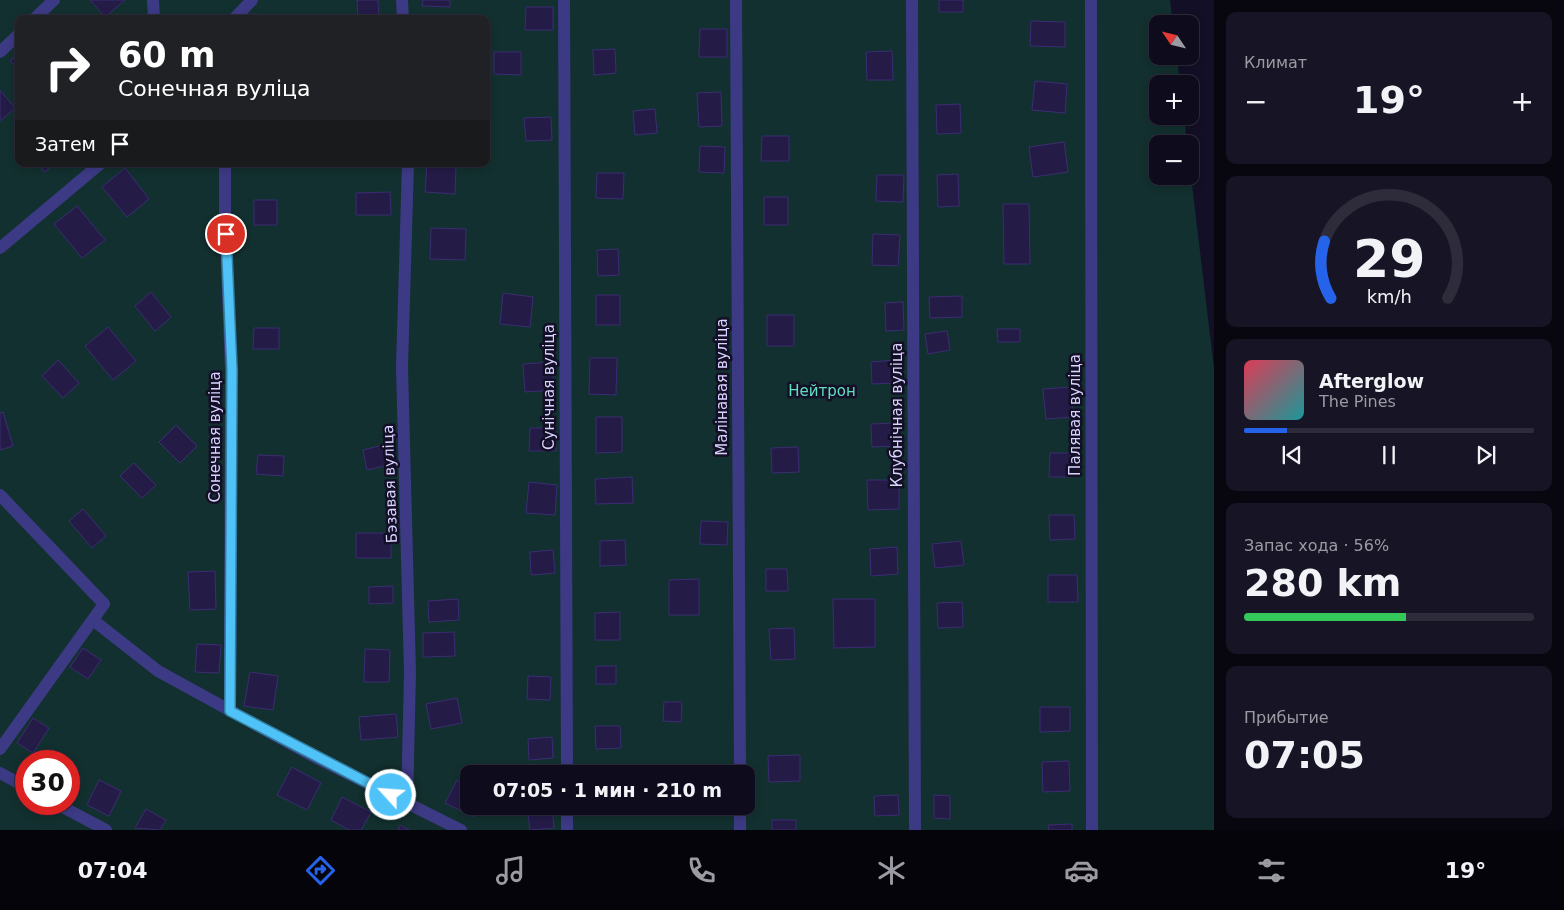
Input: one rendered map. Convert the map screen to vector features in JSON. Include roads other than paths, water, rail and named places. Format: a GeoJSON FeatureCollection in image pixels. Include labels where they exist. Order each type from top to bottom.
{"type":"FeatureCollection","features":[{"type":"Feature","properties":{"kind":"street"},"geometry":{"type":"LineString","coordinates":[[38,15],[54,0]]}},
{"type":"Feature","properties":{"kind":"street"},"geometry":{"type":"LineString","coordinates":[[153,0],[154,15]]}},
{"type":"Feature","properties":{"kind":"street"},"geometry":{"type":"LineString","coordinates":[[238,15],[252,0]]}},
{"type":"Feature","properties":{"kind":"street"},"geometry":{"type":"LineString","coordinates":[[402,0],[403,15]]}},
{"type":"Feature","properties":{"kind":"street","name":"Сунічная вуліца"},"geometry":{"type":"LineString","coordinates":[[564,0],[567,765]]}},
{"type":"Feature","properties":{"kind":"street","name":"Малінавая вуліца"},"geometry":{"type":"LineString","coordinates":[[736,0],[740,765]]}},
{"type":"Feature","properties":{"kind":"street","name":"Клубнічная вуліца"},"geometry":{"type":"LineString","coordinates":[[912,0],[915,830]]}},
{"type":"Feature","properties":{"kind":"street","name":"Палявая вуліца"},"geometry":{"type":"LineString","coordinates":[[1091,0],[1092,830]]}},
{"type":"Feature","properties":{"kind":"street"},"geometry":{"type":"LineString","coordinates":[[0,52],[15,38]]}},
{"type":"Feature","properties":{"kind":"street"},"geometry":{"type":"LineString","coordinates":[[0,248],[96,167]]}},
{"type":"Feature","properties":{"kind":"street","name":"Сонечная вуліца"},"geometry":{"type":"LineString","coordinates":[[226,167],[225,214],[232,370],[230,711]]}},
{"type":"Feature","properties":{"kind":"street","name":"Бэзавая вуліца"},"geometry":{"type":"LineString","coordinates":[[407,803],[410,673],[402,367],[408,167]]}},
{"type":"Feature","properties":{"kind":"street"},"geometry":{"type":"LineString","coordinates":[[0,495],[104,604],[0,750]]}},
{"type":"Feature","properties":{"kind":"street"},"geometry":{"type":"LineString","coordinates":[[93,620],[158,672],[313,756],[461,830]]}},
{"type":"Feature","properties":{"kind":"street"},"geometry":{"type":"LineString","coordinates":[[0,773],[15,781]]}},
{"type":"Feature","properties":{"kind":"street"},"geometry":{"type":"LineString","coordinates":[[78,815],[106,830]]}},
{"type":"Feature","properties":{"kind":"street"},"geometry":{"type":"LineString","coordinates":[[567,815],[567,830]]}},
{"type":"Feature","properties":{"kind":"street"},"geometry":{"type":"LineString","coordinates":[[740,815],[740,830]]}},
{"type":"Feature","properties":{"kind":"park label","name":"Нейтрон"},"geometry":{"type":"Point","coordinates":[822,391]}}]}
